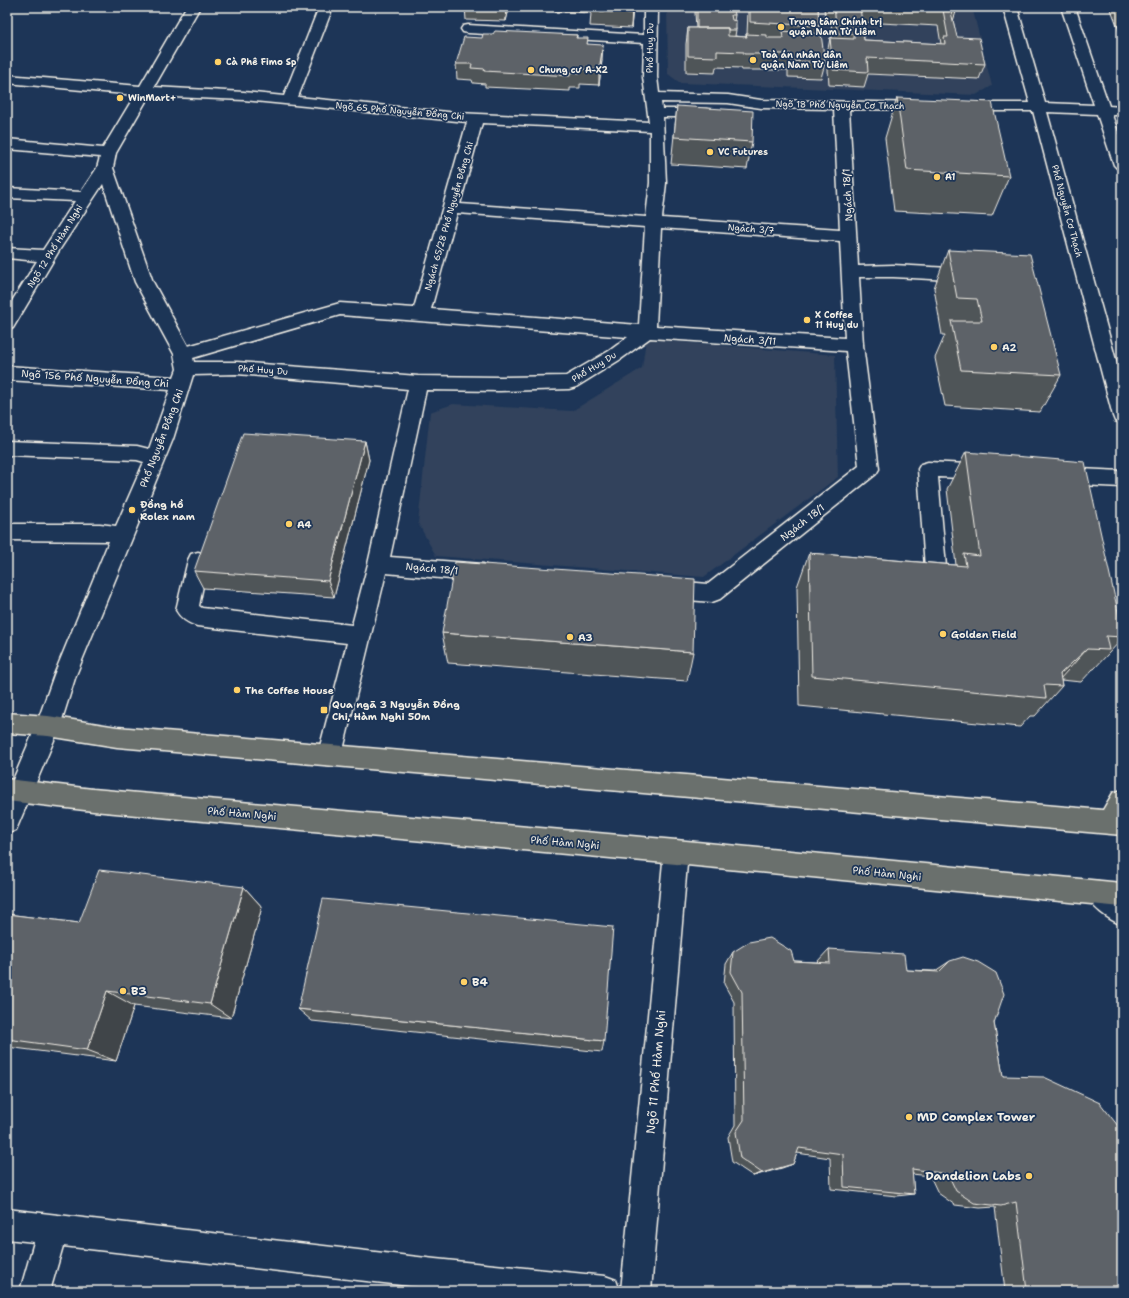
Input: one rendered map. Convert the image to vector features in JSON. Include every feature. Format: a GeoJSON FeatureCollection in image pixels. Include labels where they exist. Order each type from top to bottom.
{"type":"FeatureCollection","features":[{"type":"Feature","properties":{"kind":"main road"},"geometry":{"type":"LineString","coordinates":[[7,723],[48,726],[117,737],[330,754],[1116,823],[1122,801]]}},
{"type":"Feature","properties":{"kind":"main road","name":"Phố Hàm Nghi"},"geometry":{"type":"LineString","coordinates":[[14,791],[93,800],[676,852],[1110,894]]}},
{"type":"Feature","properties":{"kind":"street"},"geometry":{"type":"LineString","coordinates":[[184,369],[144,282],[106,161],[144,91],[193,7]]}},
{"type":"Feature","properties":{"kind":"street"},"geometry":{"type":"LineString","coordinates":[[289,101],[326,7]]}},
{"type":"Feature","properties":{"kind":"street","name":"Phố Huy Du"},"geometry":{"type":"LineString","coordinates":[[184,369],[237,368],[418,383],[500,384],[569,382],[615,355],[647,332],[653,222],[658,183],[654,112],[650,77],[651,7]]}},
{"type":"Feature","properties":{"kind":"street","name":"Phố Nguyễn Cơ Thạch"},"geometry":{"type":"LineString","coordinates":[[1010,7],[1039,107],[1122,416]]}},
{"type":"Feature","properties":{"kind":"street"},"geometry":{"type":"LineString","coordinates":[[1068,7],[1122,165]]}},
{"type":"Feature","properties":{"kind":"street"},"geometry":{"type":"LineString","coordinates":[[468,29],[650,39]]}},
{"type":"Feature","properties":{"kind":"street","name":"Ngõ 65 Phố Nguyễn Đổng Chi"},"geometry":{"type":"LineString","coordinates":[[7,79],[144,91],[244,96],[422,114],[476,117],[654,112]]}},
{"type":"Feature","properties":{"kind":"street","name":"Ngõ 18 Phố Nguyễn Cơ Thạch"},"geometry":{"type":"LineString","coordinates":[[654,112],[728,99],[760,104],[936,107]]}},
{"type":"Feature","properties":{"kind":"street","name":"Ngõ 18 Phố Nguyễn Cơ Thạch"},"geometry":{"type":"LineString","coordinates":[[654,112],[726,113],[760,104]]}},
{"type":"Feature","properties":{"kind":"street","name":"Ngách 18/1"},"geometry":{"type":"LineString","coordinates":[[649,587],[712,593],[869,469],[854,345],[842,106]]}},
{"type":"Feature","properties":{"kind":"street"},"geometry":{"type":"LineString","coordinates":[[952,107],[1039,107],[1122,111]]}},
{"type":"Feature","properties":{"kind":"street","name":"Ngách 65/28 Phố Nguyễn Đổng Chi"},"geometry":{"type":"LineString","coordinates":[[421,314],[476,117]]}},
{"type":"Feature","properties":{"kind":"street"},"geometry":{"type":"LineString","coordinates":[[7,144],[106,161]]}},
{"type":"Feature","properties":{"kind":"street","name":"Ngõ 12 Phố Hàm Nghi"},"geometry":{"type":"LineString","coordinates":[[10,315],[86,197],[106,161]]}},
{"type":"Feature","properties":{"kind":"street"},"geometry":{"type":"LineString","coordinates":[[7,193],[86,197]]}},
{"type":"Feature","properties":{"kind":"street","name":"Ngách 3/7"},"geometry":{"type":"LineString","coordinates":[[451,208],[849,236]]}},
{"type":"Feature","properties":{"kind":"street"},"geometry":{"type":"LineString","coordinates":[[7,253],[48,256]]}},
{"type":"Feature","properties":{"kind":"street"},"geometry":{"type":"LineString","coordinates":[[851,272],[893,271],[986,276]]}},
{"type":"Feature","properties":{"kind":"street","name":"Ngách 3/11"},"geometry":{"type":"LineString","coordinates":[[184,369],[340,309],[647,332],[854,345]]}},
{"type":"Feature","properties":{"kind":"street","name":"Ngõ 156 Phố Nguyễn Đổng Chi"},"geometry":{"type":"LineString","coordinates":[[7,373],[184,369]]}},
{"type":"Feature","properties":{"kind":"street","name":"Phố Nguyễn Đổng Chi"},"geometry":{"type":"LineString","coordinates":[[7,822],[14,791],[48,726],[65,675],[162,439],[184,369]]}},
{"type":"Feature","properties":{"kind":"street"},"geometry":{"type":"LineString","coordinates":[[330,754],[378,564],[418,383]]}},
{"type":"Feature","properties":{"kind":"street"},"geometry":{"type":"LineString","coordinates":[[7,448],[137,453],[154,457]]}},
{"type":"Feature","properties":{"kind":"street"},"geometry":{"type":"LineString","coordinates":[[913,588],[937,589],[928,468],[1007,473]]}},
{"type":"Feature","properties":{"kind":"street"},"geometry":{"type":"LineString","coordinates":[[1039,475],[1122,479]]}},
{"type":"Feature","properties":{"kind":"street"},"geometry":{"type":"LineString","coordinates":[[7,532],[100,532],[122,535]]}},
{"type":"Feature","properties":{"kind":"street"},"geometry":{"type":"LineString","coordinates":[[198,560],[187,610],[197,617],[359,635]]}},
{"type":"Feature","properties":{"kind":"street","name":"Ngách 18/1"},"geometry":{"type":"LineString","coordinates":[[378,564],[500,574]]}},
{"type":"Feature","properties":{"kind":"street","name":"Ngõ 11 Phố Hàm Nghi"},"geometry":{"type":"LineString","coordinates":[[636,1291],[676,852]]}},
{"type":"Feature","properties":{"kind":"street"},"geometry":{"type":"LineString","coordinates":[[1110,894],[1122,912]]}},
{"type":"Feature","properties":{"kind":"street"},"geometry":{"type":"LineString","coordinates":[[7,1224],[434,1283],[605,1291]]}},
{"type":"Feature","properties":{"kind":"street"},"geometry":{"type":"LineString","coordinates":[[35,1291],[53,1230]]}},
{"type":"Feature","properties":{"kind":"shaded area"},"geometry":{"type":"Polygon","coordinates":[[[667,7],[972,7],[992,86],[976,95],[680,83],[668,74],[667,7]]]}},
{"type":"Feature","properties":{"kind":"shaded area"},"geometry":{"type":"Polygon","coordinates":[[[646,339],[835,355],[838,477],[704,577],[436,556],[418,523],[430,412],[453,404],[572,411],[642,368],[646,339]]]}},
{"type":"Feature","properties":{"kind":"building"},"geometry":{"type":"Polygon","coordinates":[[[591,7],[632,7],[632,13],[591,11],[591,7]]]}},
{"type":"Feature","properties":{"kind":"building"},"geometry":{"type":"Polygon","coordinates":[[[697,7],[732,7],[735,15],[731,15],[732,20],[736,21],[736,30],[728,30],[728,28],[697,28],[697,7]]]}},
{"type":"Feature","properties":{"kind":"building"},"geometry":{"type":"Polygon","coordinates":[[[750,7],[818,7],[819,26],[750,22],[750,7]]]}},
{"type":"Feature","properties":{"kind":"building"},"geometry":{"type":"Polygon","coordinates":[[[834,7],[860,7],[864,40],[945,44],[944,37],[948,37],[943,10],[869,7],[955,7],[956,12],[951,12],[957,37],[979,38],[985,64],[867,58],[868,72],[833,70],[830,38],[854,39],[854,34],[837,33],[834,7]]]}},
{"type":"Feature","properties":{"kind":"building"},"geometry":{"type":"Polygon","coordinates":[[[688,28],[728,28],[728,36],[747,37],[746,34],[767,35],[767,38],[783,38],[782,31],[821,34],[825,63],[791,61],[791,54],[744,54],[744,52],[717,51],[717,57],[688,56],[688,28]]]}},
{"type":"Feature","properties":{"kind":"building"},"geometry":{"type":"Polygon","coordinates":[[[495,31],[577,35],[576,38],[588,38],[587,44],[603,45],[599,70],[580,69],[580,73],[570,72],[570,76],[484,71],[485,69],[471,68],[472,64],[456,64],[464,37],[482,38],[483,34],[493,34],[495,31]]]}},
{"type":"Feature","properties":{"kind":"building"},"geometry":{"type":"Polygon","coordinates":[[[897,98],[992,102],[1009,176],[907,170],[897,98]]]}},
{"type":"Feature","properties":{"kind":"building"},"geometry":{"type":"Polygon","coordinates":[[[677,106],[753,111],[752,142],[674,137],[677,106]]]}},
{"type":"Feature","properties":{"kind":"building"},"geometry":{"type":"Polygon","coordinates":[[[948,250],[1030,254],[1061,375],[961,370],[951,321],[982,321],[977,299],[957,298],[948,250]]]}},
{"type":"Feature","properties":{"kind":"building","name":"A4"},"geometry":{"type":"Polygon","coordinates":[[[243,433],[365,441],[328,581],[194,571],[243,433]]]}},
{"type":"Feature","properties":{"kind":"building","name":"Golden Field"},"geometry":{"type":"Polygon","coordinates":[[[966,452],[1085,462],[1122,630],[1122,637],[1106,636],[1109,650],[1087,649],[1060,674],[1062,686],[1044,685],[1046,698],[812,676],[809,553],[966,566],[964,554],[980,556],[966,452]]]}},
{"type":"Feature","properties":{"kind":"building"},"geometry":{"type":"Polygon","coordinates":[[[455,562],[695,579],[693,652],[442,633],[455,562]]]}},
{"type":"Feature","properties":{"kind":"building","name":"B3"},"geometry":{"type":"Polygon","coordinates":[[[99,870],[244,887],[210,1004],[107,991],[87,1050],[7,1039],[7,914],[79,923],[99,870]]]}},
{"type":"Feature","properties":{"kind":"building","name":"B4"},"geometry":{"type":"Polygon","coordinates":[[[323,899],[613,927],[604,1041],[298,1009],[323,899]]]}},
{"type":"Feature","properties":{"kind":"building","name":"MD Complex Tower"},"geometry":{"type":"Polygon","coordinates":[[[770,938],[791,951],[794,961],[830,963],[829,949],[904,954],[906,970],[939,972],[950,961],[963,957],[978,962],[996,973],[1004,994],[994,1023],[1003,1076],[1044,1077],[1100,1103],[1122,1131],[1122,1291],[1027,1291],[1016,1202],[1001,1206],[974,1203],[956,1191],[948,1174],[912,1169],[914,1194],[844,1187],[843,1154],[799,1148],[793,1164],[762,1173],[740,1158],[736,1132],[744,1120],[742,992],[731,972],[733,952],[749,942],[770,938]]]}},
{"type":"Feature","properties":{"kind":"place","name":"Trung tâm Chính trị quận Nam Từ Liêm"},"geometry":{"type":"Point","coordinates":[781,27]}},
{"type":"Feature","properties":{"kind":"place","name":"Toà án nhân dân quận Nam Từ Liêm"},"geometry":{"type":"Point","coordinates":[753,60]}},
{"type":"Feature","properties":{"kind":"place","name":"Cà Phê Fimo Sp"},"geometry":{"type":"Point","coordinates":[218,62]}},
{"type":"Feature","properties":{"kind":"place","name":"Chung cư A-X2"},"geometry":{"type":"Point","coordinates":[531,70]}},
{"type":"Feature","properties":{"kind":"place","name":"WinMart+"},"geometry":{"type":"Point","coordinates":[120,98]}},
{"type":"Feature","properties":{"kind":"place","name":"VC Futures"},"geometry":{"type":"Point","coordinates":[710,152]}},
{"type":"Feature","properties":{"kind":"place","name":"A1"},"geometry":{"type":"Point","coordinates":[937,177]}},
{"type":"Feature","properties":{"kind":"place","name":"X Coffee 11 Huy du"},"geometry":{"type":"Point","coordinates":[807,320]}},
{"type":"Feature","properties":{"kind":"place","name":"A2"},"geometry":{"type":"Point","coordinates":[994,347]}},
{"type":"Feature","properties":{"kind":"place","name":"Đồng hồ Rolex nam"},"geometry":{"type":"Point","coordinates":[132,510]}},
{"type":"Feature","properties":{"kind":"place","name":"A4"},"geometry":{"type":"Point","coordinates":[289,524]}},
{"type":"Feature","properties":{"kind":"place","name":"Golden Field"},"geometry":{"type":"Point","coordinates":[943,634]}},
{"type":"Feature","properties":{"kind":"place","name":"A3"},"geometry":{"type":"Point","coordinates":[570,637]}},
{"type":"Feature","properties":{"kind":"place","name":"The Coffee House"},"geometry":{"type":"Point","coordinates":[237,690]}},
{"type":"Feature","properties":{"kind":"place","name":"Qua ngã 3 Nguyễn Đồng Chi, Hàm Nghi 50m"},"geometry":{"type":"Point","coordinates":[324,710]}},
{"type":"Feature","properties":{"kind":"place","name":"B4"},"geometry":{"type":"Point","coordinates":[464,982]}},
{"type":"Feature","properties":{"kind":"place","name":"B3"},"geometry":{"type":"Point","coordinates":[123,991]}},
{"type":"Feature","properties":{"kind":"place","name":"MD Complex Tower"},"geometry":{"type":"Point","coordinates":[909,1117]}},
{"type":"Feature","properties":{"kind":"place","name":"Dandelion Labs"},"geometry":{"type":"Point","coordinates":[1029,1176]}}]}
